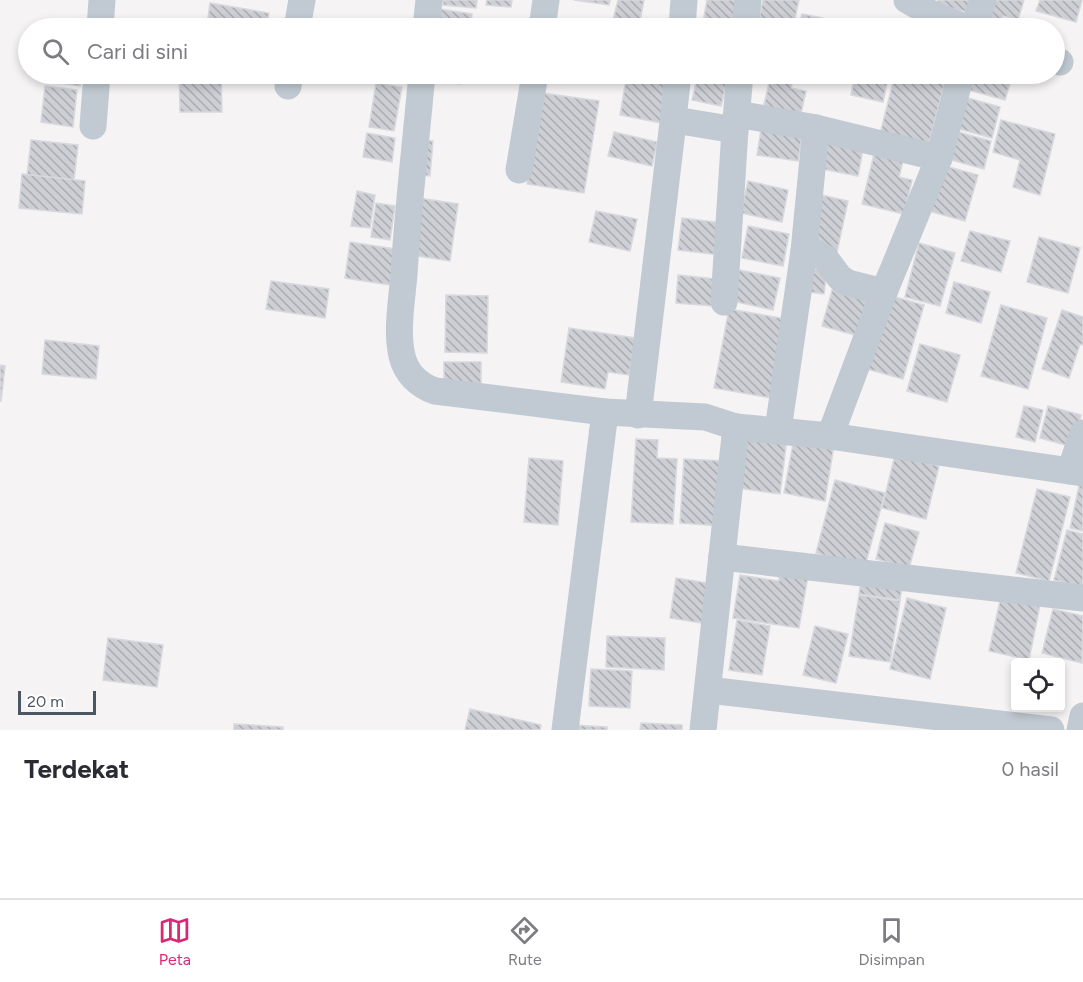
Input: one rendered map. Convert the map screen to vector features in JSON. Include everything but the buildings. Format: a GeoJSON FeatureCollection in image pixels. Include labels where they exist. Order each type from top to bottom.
{"type":"FeatureCollection","features":[{"type":"Feature","properties":{"kind":"street"},"geometry":{"type":"LineString","coordinates":[[101,18],[102,0]]}},
{"type":"Feature","properties":{"kind":"street"},"geometry":{"type":"LineString","coordinates":[[299,18],[302,0]]}},
{"type":"Feature","properties":{"kind":"street"},"geometry":{"type":"LineString","coordinates":[[427,18],[429,0]]}},
{"type":"Feature","properties":{"kind":"street"},"geometry":{"type":"LineString","coordinates":[[543,18],[546,0]]}},
{"type":"Feature","properties":{"kind":"street"},"geometry":{"type":"LineString","coordinates":[[683,18],[684,0]]}},
{"type":"Feature","properties":{"kind":"street"},"geometry":{"type":"LineString","coordinates":[[746,18],[748,0]]}},
{"type":"Feature","properties":{"kind":"street"},"geometry":{"type":"LineString","coordinates":[[907,0],[942,18]]}},
{"type":"Feature","properties":{"kind":"street"},"geometry":{"type":"LineString","coordinates":[[977,18],[983,0]]}},
{"type":"Feature","properties":{"kind":"street"},"geometry":{"type":"LineString","coordinates":[[93,126],[96,84]]}},
{"type":"Feature","properties":{"kind":"street"},"geometry":{"type":"LineString","coordinates":[[421,84],[406,237],[400,336],[402,356],[410,376],[429,389],[605,412],[705,417],[736,428],[830,436],[1077,472],[1083,433]]}},
{"type":"Feature","properties":{"kind":"street"},"geometry":{"type":"LineString","coordinates":[[519,170],[533,84]]}},
{"type":"Feature","properties":{"kind":"street"},"geometry":{"type":"LineString","coordinates":[[638,414],[677,84]]}},
{"type":"Feature","properties":{"kind":"street"},"geometry":{"type":"LineString","coordinates":[[724,302],[740,84]]}},
{"type":"Feature","properties":{"kind":"street"},"geometry":{"type":"LineString","coordinates":[[830,436],[884,291],[939,158],[958,84]]}},
{"type":"Feature","properties":{"kind":"street"},"geometry":{"type":"LineString","coordinates":[[674,114],[677,120],[816,128],[939,158]]}},
{"type":"Feature","properties":{"kind":"street"},"geometry":{"type":"LineString","coordinates":[[778,430],[804,250],[816,128]]}},
{"type":"Feature","properties":{"kind":"street"},"geometry":{"type":"LineString","coordinates":[[804,250],[825,258],[840,278],[848,283],[884,291]]}},
{"type":"Feature","properties":{"kind":"street"},"geometry":{"type":"LineString","coordinates":[[565,730],[605,412]]}},
{"type":"Feature","properties":{"kind":"street"},"geometry":{"type":"LineString","coordinates":[[703,730],[736,428]]}},
{"type":"Feature","properties":{"kind":"street"},"geometry":{"type":"LineString","coordinates":[[722,557],[1083,598]]}},
{"type":"Feature","properties":{"kind":"street"},"geometry":{"type":"LineString","coordinates":[[708,690],[1051,730]]}},
{"type":"Feature","properties":{"kind":"street"},"geometry":{"type":"LineString","coordinates":[[1080,730],[1083,716]]}}]}
